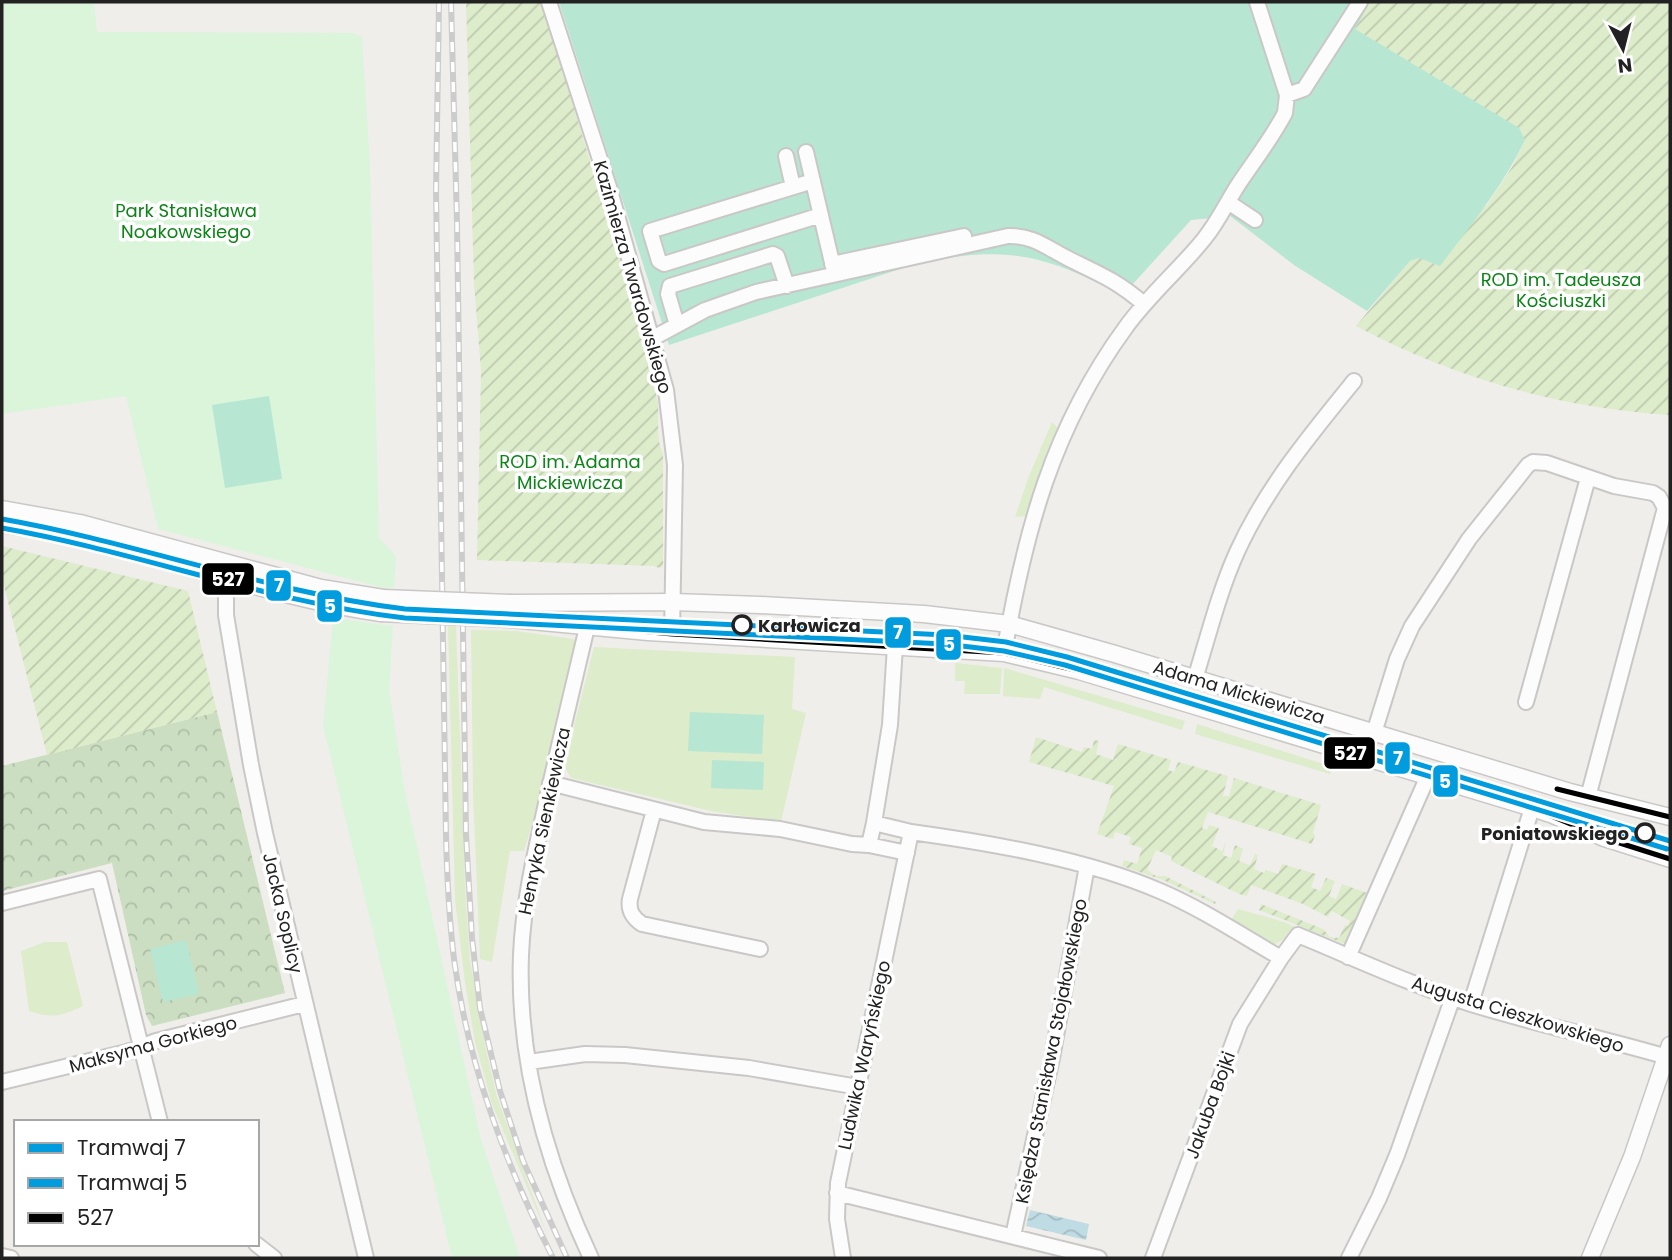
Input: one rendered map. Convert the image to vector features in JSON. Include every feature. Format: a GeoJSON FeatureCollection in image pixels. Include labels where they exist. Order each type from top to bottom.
{"type":"FeatureCollection","features":[{"type":"Feature","properties":{"kind":"street","name":"Kazimierza Twardowskiego"},"geometry":{"type":"LineString","coordinates":[[549,2],[625,243],[666,390],[673,432],[675,480],[673,602]]}},
{"type":"Feature","properties":{"kind":"street"},"geometry":{"type":"LineString","coordinates":[[1004,653],[1034,513],[1056,451],[1099,366],[1144,304],[1204,239],[1282,119],[1287,107],[1287,96],[1257,2]]}},
{"type":"Feature","properties":{"kind":"street"},"geometry":{"type":"LineString","coordinates":[[1287,96],[1304,89],[1360,2]]}},
{"type":"Feature","properties":{"kind":"street"},"geometry":{"type":"LineString","coordinates":[[806,152],[834,270]]}},
{"type":"Feature","properties":{"kind":"street"},"geometry":{"type":"LineString","coordinates":[[786,156],[793,187]]}},
{"type":"Feature","properties":{"kind":"street"},"geometry":{"type":"LineString","coordinates":[[625,243],[813,181]]}},
{"type":"Feature","properties":{"kind":"street"},"geometry":{"type":"LineString","coordinates":[[1225,206],[1255,220]]}},
{"type":"Feature","properties":{"kind":"street"},"geometry":{"type":"LineString","coordinates":[[651,235],[659,261],[664,264],[821,215]]}},
{"type":"Feature","properties":{"kind":"street"},"geometry":{"type":"LineString","coordinates":[[653,338],[705,310],[756,292],[787,286],[834,270],[964,236]]}},
{"type":"Feature","properties":{"kind":"street"},"geometry":{"type":"LineString","coordinates":[[834,270],[1019,236],[1041,243],[1109,277],[1144,304]]}},
{"type":"Feature","properties":{"kind":"street"},"geometry":{"type":"LineString","coordinates":[[677,325],[668,294],[670,286],[773,254],[777,256],[787,286]]}},
{"type":"Feature","properties":{"kind":"street"},"geometry":{"type":"LineString","coordinates":[[1195,678],[1230,567],[1259,509],[1294,456],[1354,381]]}},
{"type":"Feature","properties":{"kind":"street"},"geometry":{"type":"LineString","coordinates":[[1374,733],[1396,659],[1412,626],[1463,548],[1522,471],[1533,462],[1539,461],[1588,478],[1653,493],[1659,497],[1665,508],[1588,797]]}},
{"type":"Feature","properties":{"kind":"street"},"geometry":{"type":"LineString","coordinates":[[1526,702],[1588,478]]}},
{"type":"Feature","properties":{"kind":"street","name":"Adama Mickiewicza"},"geometry":{"type":"LineString","coordinates":[[2,509],[80,523],[231,571]]}},
{"type":"Feature","properties":{"kind":"street","name":"Adama Mickiewicza"},"geometry":{"type":"LineString","coordinates":[[2,524],[321,588],[382,605],[510,611],[673,602],[886,612],[1009,624],[1588,797],[1670,817]]}},
{"type":"Feature","properties":{"kind":"street","name":"Jacka Soplicy"},"geometry":{"type":"LineString","coordinates":[[231,571],[226,615],[251,765],[304,1004],[366,1258]]}},
{"type":"Feature","properties":{"kind":"street"},"geometry":{"type":"LineString","coordinates":[[672,634],[673,602]]}},
{"type":"Feature","properties":{"kind":"street","name":"Adama Mickiewicza"},"geometry":{"type":"LineString","coordinates":[[510,611],[587,627],[1004,653],[1093,675],[1532,808],[1564,819],[1604,838],[1670,859]]}},
{"type":"Feature","properties":{"kind":"street","name":"Henryka Sienkiewicza"},"geometry":{"type":"LineString","coordinates":[[587,627],[529,880],[522,937],[521,985],[529,1062],[547,1148],[563,1194],[591,1258]]}},
{"type":"Feature","properties":{"kind":"street"},"geometry":{"type":"LineString","coordinates":[[869,845],[890,725],[895,646]]}},
{"type":"Feature","properties":{"kind":"street"},"geometry":{"type":"LineString","coordinates":[[1348,957],[1428,776]]}},
{"type":"Feature","properties":{"kind":"street"},"geometry":{"type":"LineString","coordinates":[[550,783],[704,822],[780,829],[906,853]]}},
{"type":"Feature","properties":{"kind":"street"},"geometry":{"type":"LineString","coordinates":[[1471,1003],[1532,808]]}},
{"type":"Feature","properties":{"kind":"street"},"geometry":{"type":"LineString","coordinates":[[654,810],[629,905],[632,915],[642,924],[760,949]]}},
{"type":"Feature","properties":{"kind":"street"},"geometry":{"type":"LineString","coordinates":[[874,823],[1087,866],[1158,890],[1198,909],[1281,958]]}},
{"type":"Feature","properties":{"kind":"street","name":"Ludwika Waryńskiego"},"geometry":{"type":"LineString","coordinates":[[843,1258],[836,1193],[911,831]]}},
{"type":"Feature","properties":{"kind":"street","name":"Księdza Stanisława Stojałowskiego"},"geometry":{"type":"LineString","coordinates":[[1013,1236],[1052,1058],[1087,866]]}},
{"type":"Feature","properties":{"kind":"street"},"geometry":{"type":"LineString","coordinates":[[2,903],[99,879],[160,1120]]}},
{"type":"Feature","properties":{"kind":"street","name":"Augusta Cieszkowskiego"},"geometry":{"type":"LineString","coordinates":[[1281,958],[1298,935],[1453,998],[1669,1051]]}},
{"type":"Feature","properties":{"kind":"street","name":"Jakuba Bojki"},"geometry":{"type":"LineString","coordinates":[[1153,1258],[1240,1024],[1281,958]]}},
{"type":"Feature","properties":{"kind":"street"},"geometry":{"type":"LineString","coordinates":[[1349,1258],[1397,1155],[1453,998]]}},
{"type":"Feature","properties":{"kind":"street","name":"Maksyma Gorkiego"},"geometry":{"type":"LineString","coordinates":[[2,1082],[127,1052],[141,1046],[304,1004]]}},
{"type":"Feature","properties":{"kind":"street"},"geometry":{"type":"LineString","coordinates":[[1590,1258],[1632,1157],[1669,1051]]}},
{"type":"Feature","properties":{"kind":"street"},"geometry":{"type":"LineString","coordinates":[[529,1062],[585,1054],[612,1054],[749,1068],[858,1087]]}},
{"type":"Feature","properties":{"kind":"street"},"geometry":{"type":"LineString","coordinates":[[836,1193],[1099,1258]]}},
{"type":"Feature","properties":{"kind":"street"},"geometry":{"type":"LineString","coordinates":[[259,1246],[274,1258]]}},
{"type":"Feature","properties":{"kind":"street"},"geometry":{"type":"LineString","coordinates":[[2,1256],[11,1258]]}},
{"type":"Feature","properties":{"kind":"green space","name":"Park Stanisława Noakowskiego"},"geometry":{"type":"Polygon","coordinates":[[[2,2],[94,2],[97,32],[353,33],[362,37],[370,166],[379,538],[396,556],[394,588],[380,587],[158,529],[126,396],[2,414],[2,2]]]}},
{"type":"Feature","properties":{"kind":"green space","name":"ROD im. Adama Mickiewicza"},"geometry":{"type":"Polygon","coordinates":[[[466,2],[542,2],[626,280],[658,402],[659,437],[663,453],[663,566],[660,568],[477,560],[481,371],[474,283],[466,2]]]}},
{"type":"Feature","properties":{"kind":"green space"},"geometry":{"type":"Polygon","coordinates":[[[559,2],[1370,2],[1355,29],[1519,128],[1525,140],[1497,189],[1440,266],[1419,258],[1410,261],[1367,311],[1294,265],[1221,209],[1212,218],[1191,220],[1122,296],[1094,281],[1044,261],[994,254],[968,255],[909,266],[669,345],[559,2]]]}},
{"type":"Feature","properties":{"kind":"green space","name":"ROD im. Tadeusza Kościuszki"},"geometry":{"type":"Polygon","coordinates":[[[1370,2],[1670,2],[1670,415],[1588,405],[1508,387],[1431,361],[1356,326],[1410,261],[1419,258],[1487,205],[1512,167],[1525,140],[1354,29],[1370,2]]]}},
{"type":"Feature","properties":{"kind":"green space"},"geometry":{"type":"Polygon","coordinates":[[[269,396],[282,479],[225,488],[212,405],[269,396]]]}},
{"type":"Feature","properties":{"kind":"green space"},"geometry":{"type":"Polygon","coordinates":[[[1052,422],[1058,428],[1025,516],[1015,517],[1029,476],[1052,422]]]}},
{"type":"Feature","properties":{"kind":"green space"},"geometry":{"type":"Polygon","coordinates":[[[2,546],[188,591],[217,712],[47,755],[2,578],[2,546]]]}},
{"type":"Feature","properties":{"kind":"green space"},"geometry":{"type":"Polygon","coordinates":[[[333,618],[393,626],[389,690],[405,792],[480,1136],[520,1258],[452,1258],[323,726],[333,618]]]}},
{"type":"Feature","properties":{"kind":"green space"},"geometry":{"type":"Polygon","coordinates":[[[448,626],[456,626],[470,960],[497,1097],[548,1237],[492,1104],[475,1042],[465,983],[455,900],[448,626]]]}},
{"type":"Feature","properties":{"kind":"green space"},"geometry":{"type":"Polygon","coordinates":[[[471,630],[516,631],[574,639],[577,646],[552,757],[524,851],[510,851],[492,962],[480,959],[473,794],[471,630]]]}},
{"type":"Feature","properties":{"kind":"green space"},"geometry":{"type":"Polygon","coordinates":[[[594,647],[795,657],[792,709],[806,713],[781,822],[711,811],[571,778],[564,766],[594,647]]]}},
{"type":"Feature","properties":{"kind":"green space"},"geometry":{"type":"Polygon","coordinates":[[[955,663],[1002,668],[1000,694],[964,694],[965,681],[955,681],[955,663]]]}},
{"type":"Feature","properties":{"kind":"green space"},"geometry":{"type":"Polygon","coordinates":[[[1004,668],[1185,721],[1182,730],[1044,687],[1040,699],[1003,696],[1004,668]]]}},
{"type":"Feature","properties":{"kind":"green space"},"geometry":{"type":"Polygon","coordinates":[[[217,712],[285,993],[152,1026],[146,1015],[112,863],[2,891],[2,766],[217,712]]]}},
{"type":"Feature","properties":{"kind":"green space"},"geometry":{"type":"Polygon","coordinates":[[[690,712],[764,715],[762,754],[688,751],[690,712]]]}},
{"type":"Feature","properties":{"kind":"green space"},"geometry":{"type":"Polygon","coordinates":[[[1197,724],[1333,767],[1330,774],[1195,734],[1197,724]]]}},
{"type":"Feature","properties":{"kind":"green space"},"geometry":{"type":"Polygon","coordinates":[[[1036,737],[1082,752],[1084,747],[1092,749],[1094,740],[1099,741],[1096,754],[1113,760],[1118,744],[1171,760],[1168,770],[1174,772],[1178,762],[1228,776],[1223,796],[1229,796],[1234,778],[1321,805],[1312,844],[1208,812],[1202,828],[1207,830],[1209,825],[1219,828],[1212,846],[1222,851],[1226,841],[1223,855],[1231,858],[1235,845],[1243,849],[1239,861],[1250,865],[1255,854],[1258,855],[1254,869],[1264,873],[1266,870],[1278,874],[1282,864],[1316,874],[1311,887],[1320,891],[1326,878],[1335,881],[1329,896],[1336,899],[1342,884],[1367,893],[1345,944],[1259,910],[1261,904],[1323,929],[1330,937],[1339,938],[1350,921],[1332,911],[1328,917],[1303,904],[1251,885],[1247,896],[1239,894],[1171,861],[1172,857],[1156,850],[1147,870],[1156,876],[1165,876],[1216,902],[1215,904],[1163,880],[1122,866],[1124,860],[1137,864],[1142,848],[1129,844],[1131,837],[1115,832],[1113,839],[1097,834],[1114,786],[1029,762],[1036,737]]]}},
{"type":"Feature","properties":{"kind":"green space"},"geometry":{"type":"Polygon","coordinates":[[[712,760],[764,762],[763,790],[711,788],[712,760]]]}},
{"type":"Feature","properties":{"kind":"green space"},"geometry":{"type":"Polygon","coordinates":[[[1238,909],[1284,922],[1306,932],[1294,933],[1272,946],[1229,923],[1238,909]]]}},
{"type":"Feature","properties":{"kind":"green space"},"geometry":{"type":"Polygon","coordinates":[[[186,940],[199,994],[163,1002],[150,949],[186,940]]]}},
{"type":"Feature","properties":{"kind":"green space"},"geometry":{"type":"Polygon","coordinates":[[[45,942],[67,942],[83,1006],[57,1015],[29,1011],[21,951],[45,942]]]}},
{"type":"Feature","properties":{"kind":"water"},"geometry":{"type":"Polygon","coordinates":[[[1030,1210],[1089,1224],[1086,1240],[1026,1226],[1030,1210]]]}},
{"type":"Feature","properties":{"kind":"railway"},"geometry":{"type":"LineString","coordinates":[[439,2],[436,191],[446,836],[451,928],[460,998],[479,1075],[504,1150],[553,1258]]}},
{"type":"Feature","properties":{"kind":"railway"},"geometry":{"type":"LineString","coordinates":[[451,2],[466,835],[472,938],[480,1008],[500,1091],[523,1161],[567,1258]]}},
{"type":"Feature","properties":{"kind":"tram line","name":"7"},"geometry":{"type":"LineString","coordinates":[[2,519],[53,529],[303,591],[405,609],[946,635],[1006,642],[1067,657],[1670,841]]}},
{"type":"Feature","properties":{"kind":"tram line","name":"5"},"geometry":{"type":"LineString","coordinates":[[2,528],[103,550],[303,601],[405,618],[945,644],[1004,651],[1065,665],[1667,849]]}},
{"type":"Feature","properties":{"kind":"transit line","name":"527"},"geometry":{"type":"LineString","coordinates":[[2,524],[57,534],[316,602],[381,613],[510,619],[672,634],[1004,653],[1079,671],[1532,808],[1604,838],[1670,859]]}},
{"type":"Feature","properties":{"kind":"transit line","name":"527"},"geometry":{"type":"LineString","coordinates":[[1557,789],[1670,817]]}},
{"type":"Feature","properties":{"kind":"place","name":"Karłowicza"},"geometry":{"type":"Point","coordinates":[742,625]}},
{"type":"Feature","properties":{"kind":"place","name":"Poniatowskiego"},"geometry":{"type":"Point","coordinates":[1645,833]}}]}
